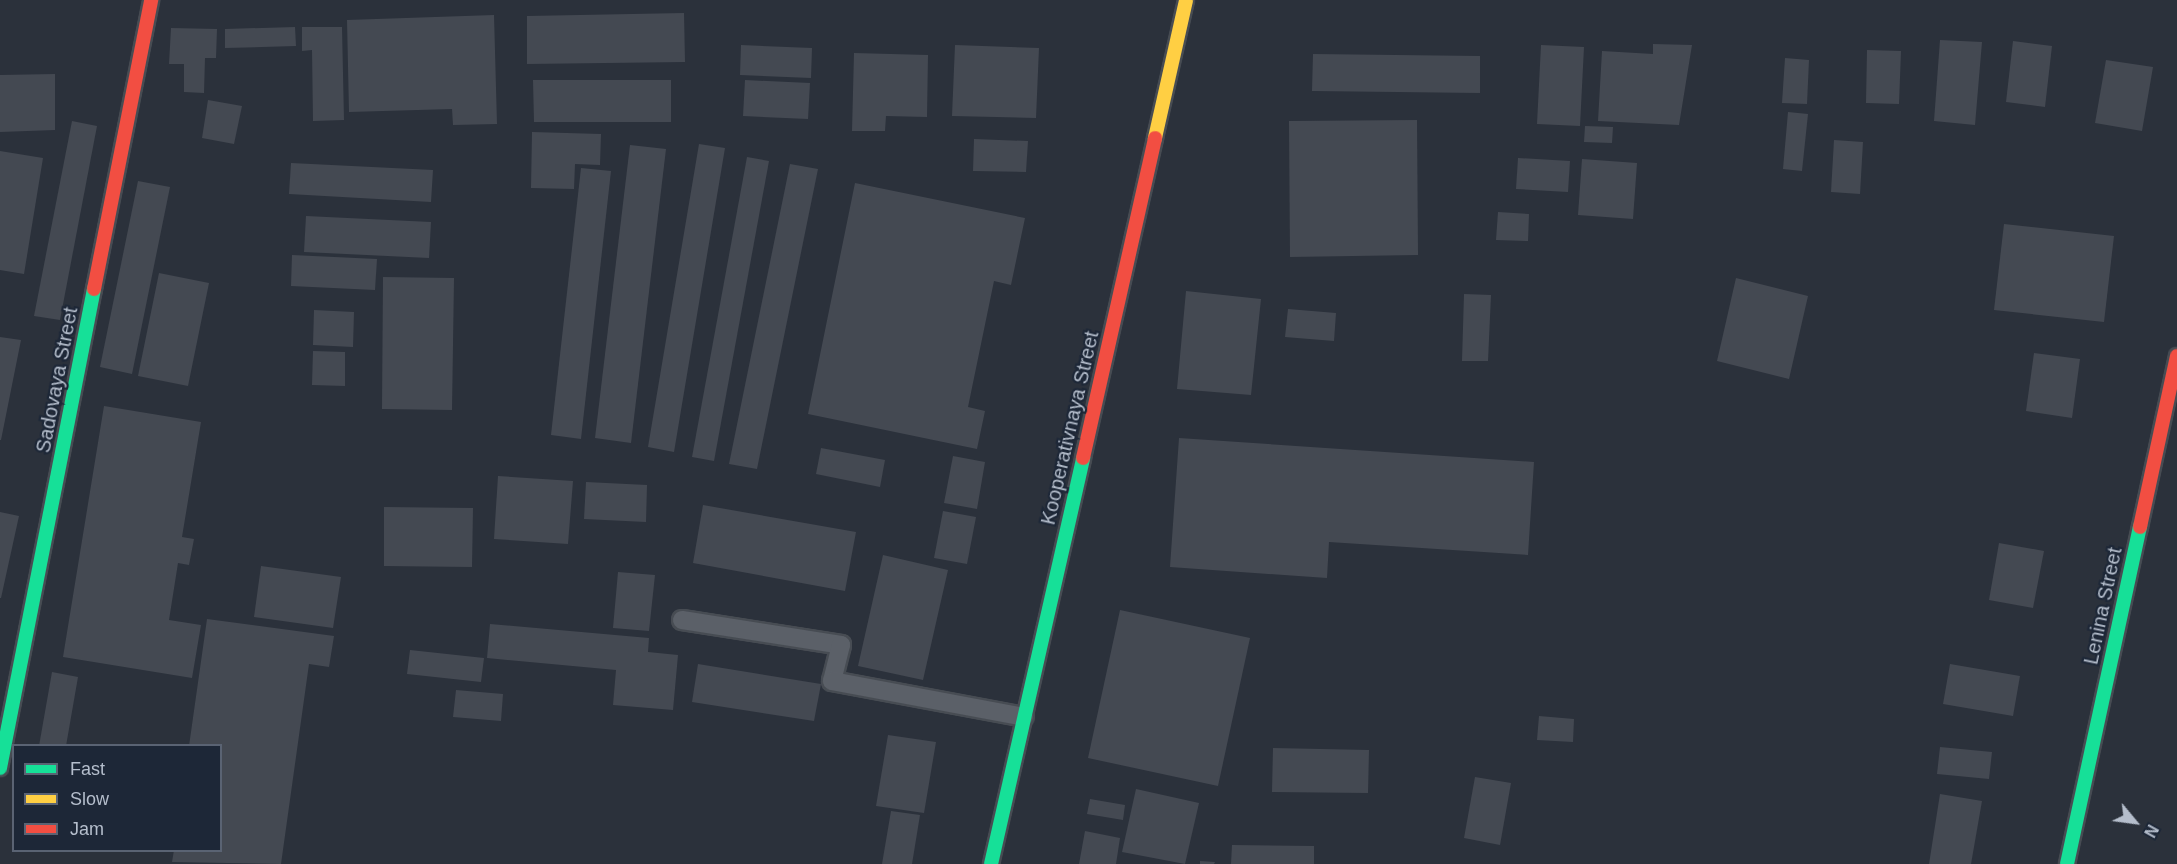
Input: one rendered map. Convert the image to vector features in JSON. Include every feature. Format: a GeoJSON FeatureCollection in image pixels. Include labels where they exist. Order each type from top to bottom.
{"type":"FeatureCollection","features":[{"type":"Feature","properties":{"kind":"street","name":"Sadovaya Street"},"geometry":{"type":"LineString","coordinates":[[0,768],[152,0]]}},
{"type":"Feature","properties":{"kind":"street","name":"Kooperativnaya Street"},"geometry":{"type":"LineString","coordinates":[[991,864],[1186,0]]}},
{"type":"Feature","properties":{"kind":"street","name":"Lenina Street"},"geometry":{"type":"LineString","coordinates":[[2067,864],[2177,356]]}},
{"type":"Feature","properties":{"kind":"lane"},"geometry":{"type":"LineString","coordinates":[[682,620],[841,645],[832,681],[1024,717]]}},
{"type":"Feature","properties":{"kind":"building"},"geometry":{"type":"Polygon","coordinates":[[[684,13],[685,62],[527,64],[527,16],[684,13]]]}},
{"type":"Feature","properties":{"kind":"building"},"geometry":{"type":"Polygon","coordinates":[[[494,15],[497,124],[453,125],[452,109],[349,112],[347,20],[494,15]]]}},
{"type":"Feature","properties":{"kind":"building"},"geometry":{"type":"Polygon","coordinates":[[[295,27],[296,46],[225,48],[225,29],[295,27]]]}},
{"type":"Feature","properties":{"kind":"building"},"geometry":{"type":"Polygon","coordinates":[[[302,27],[342,27],[344,120],[313,121],[312,50],[302,51],[302,27]]]}},
{"type":"Feature","properties":{"kind":"building"},"geometry":{"type":"Polygon","coordinates":[[[171,28],[217,29],[216,58],[205,58],[204,93],[184,92],[184,64],[169,64],[171,28]]]}},
{"type":"Feature","properties":{"kind":"building"},"geometry":{"type":"Polygon","coordinates":[[[1940,40],[1982,42],[1975,125],[1934,121],[1940,40]]]}},
{"type":"Feature","properties":{"kind":"building"},"geometry":{"type":"Polygon","coordinates":[[[2013,41],[2052,46],[2045,107],[2006,102],[2013,41]]]}},
{"type":"Feature","properties":{"kind":"building"},"geometry":{"type":"Polygon","coordinates":[[[1653,44],[1692,45],[1679,125],[1598,121],[1602,51],[1653,54],[1653,44]]]}},
{"type":"Feature","properties":{"kind":"building"},"geometry":{"type":"Polygon","coordinates":[[[741,45],[812,48],[811,78],[740,75],[741,45]]]}},
{"type":"Feature","properties":{"kind":"building"},"geometry":{"type":"Polygon","coordinates":[[[955,45],[1039,48],[1036,118],[952,116],[955,45]]]}},
{"type":"Feature","properties":{"kind":"building"},"geometry":{"type":"Polygon","coordinates":[[[1541,45],[1584,47],[1580,126],[1537,124],[1541,45]]]}},
{"type":"Feature","properties":{"kind":"building"},"geometry":{"type":"Polygon","coordinates":[[[1867,50],[1901,51],[1899,104],[1866,103],[1867,50]]]}},
{"type":"Feature","properties":{"kind":"building"},"geometry":{"type":"Polygon","coordinates":[[[854,53],[928,55],[927,117],[886,116],[885,131],[852,131],[854,53]]]}},
{"type":"Feature","properties":{"kind":"building"},"geometry":{"type":"Polygon","coordinates":[[[1313,54],[1480,56],[1480,93],[1312,91],[1313,54]]]}},
{"type":"Feature","properties":{"kind":"building"},"geometry":{"type":"Polygon","coordinates":[[[1785,58],[1809,60],[1807,104],[1782,103],[1785,58]]]}},
{"type":"Feature","properties":{"kind":"building"},"geometry":{"type":"Polygon","coordinates":[[[2106,60],[2153,67],[2142,131],[2095,123],[2106,60]]]}},
{"type":"Feature","properties":{"kind":"building"},"geometry":{"type":"Polygon","coordinates":[[[55,74],[55,130],[0,132],[0,75],[55,74]]]}},
{"type":"Feature","properties":{"kind":"building"},"geometry":{"type":"Polygon","coordinates":[[[533,80],[671,80],[671,122],[534,122],[533,80]]]}},
{"type":"Feature","properties":{"kind":"building"},"geometry":{"type":"Polygon","coordinates":[[[745,80],[810,83],[808,119],[743,116],[745,80]]]}},
{"type":"Feature","properties":{"kind":"building"},"geometry":{"type":"Polygon","coordinates":[[[208,100],[242,106],[234,144],[202,138],[208,100]]]}},
{"type":"Feature","properties":{"kind":"building"},"geometry":{"type":"Polygon","coordinates":[[[1788,112],[1808,114],[1802,171],[1783,169],[1788,112]]]}},
{"type":"Feature","properties":{"kind":"building"},"geometry":{"type":"Polygon","coordinates":[[[1417,120],[1418,255],[1290,257],[1289,121],[1417,120]]]}},
{"type":"Feature","properties":{"kind":"building"},"geometry":{"type":"Polygon","coordinates":[[[72,121],[97,126],[60,320],[34,316],[72,121]]]}},
{"type":"Feature","properties":{"kind":"building"},"geometry":{"type":"Polygon","coordinates":[[[1585,126],[1613,127],[1612,143],[1584,142],[1585,126]]]}},
{"type":"Feature","properties":{"kind":"building"},"geometry":{"type":"Polygon","coordinates":[[[532,132],[601,134],[600,165],[575,164],[574,189],[531,188],[532,132]]]}},
{"type":"Feature","properties":{"kind":"building"},"geometry":{"type":"Polygon","coordinates":[[[974,139],[1028,141],[1026,172],[973,171],[974,139]]]}},
{"type":"Feature","properties":{"kind":"building"},"geometry":{"type":"Polygon","coordinates":[[[1834,140],[1863,142],[1860,194],[1831,192],[1834,140]]]}},
{"type":"Feature","properties":{"kind":"building"},"geometry":{"type":"Polygon","coordinates":[[[699,144],[725,148],[674,452],[648,447],[699,144]]]}},
{"type":"Feature","properties":{"kind":"building"},"geometry":{"type":"Polygon","coordinates":[[[630,145],[666,149],[631,443],[595,438],[630,145]]]}},
{"type":"Feature","properties":{"kind":"building"},"geometry":{"type":"Polygon","coordinates":[[[0,151],[43,158],[24,274],[0,270],[0,151]]]}},
{"type":"Feature","properties":{"kind":"building"},"geometry":{"type":"Polygon","coordinates":[[[747,157],[769,161],[714,461],[692,457],[747,157]]]}},
{"type":"Feature","properties":{"kind":"building"},"geometry":{"type":"Polygon","coordinates":[[[1518,158],[1570,161],[1568,192],[1516,189],[1518,158]]]}},
{"type":"Feature","properties":{"kind":"building"},"geometry":{"type":"Polygon","coordinates":[[[1582,159],[1637,163],[1633,219],[1578,215],[1582,159]]]}},
{"type":"Feature","properties":{"kind":"building"},"geometry":{"type":"Polygon","coordinates":[[[291,163],[433,170],[431,202],[289,194],[291,163]]]}},
{"type":"Feature","properties":{"kind":"building"},"geometry":{"type":"Polygon","coordinates":[[[790,164],[818,169],[757,469],[729,464],[790,164]]]}},
{"type":"Feature","properties":{"kind":"building"},"geometry":{"type":"Polygon","coordinates":[[[581,168],[611,171],[581,439],[551,435],[581,168]]]}},
{"type":"Feature","properties":{"kind":"building"},"geometry":{"type":"Polygon","coordinates":[[[138,181],[170,187],[132,374],[100,367],[138,181]]]}},
{"type":"Feature","properties":{"kind":"building"},"geometry":{"type":"Polygon","coordinates":[[[855,183],[1025,218],[1011,285],[994,281],[968,407],[985,411],[977,449],[808,414],[855,183]]]}},
{"type":"Feature","properties":{"kind":"building"},"geometry":{"type":"Polygon","coordinates":[[[1498,212],[1529,214],[1528,241],[1496,240],[1498,212]]]}},
{"type":"Feature","properties":{"kind":"building"},"geometry":{"type":"Polygon","coordinates":[[[306,216],[431,222],[429,258],[304,252],[306,216]]]}},
{"type":"Feature","properties":{"kind":"building"},"geometry":{"type":"Polygon","coordinates":[[[2004,224],[2114,236],[2104,322],[1994,310],[2004,224]]]}},
{"type":"Feature","properties":{"kind":"building"},"geometry":{"type":"Polygon","coordinates":[[[292,255],[377,259],[375,290],[291,286],[292,255]]]}},
{"type":"Feature","properties":{"kind":"building"},"geometry":{"type":"Polygon","coordinates":[[[159,273],[209,283],[188,386],[138,376],[159,273]]]}},
{"type":"Feature","properties":{"kind":"building"},"geometry":{"type":"Polygon","coordinates":[[[383,277],[454,278],[452,410],[382,409],[383,277]]]}},
{"type":"Feature","properties":{"kind":"building"},"geometry":{"type":"Polygon","coordinates":[[[1736,278],[1808,296],[1789,379],[1717,361],[1736,278]]]}},
{"type":"Feature","properties":{"kind":"building"},"geometry":{"type":"Polygon","coordinates":[[[1186,291],[1261,299],[1251,395],[1177,389],[1186,291]]]}},
{"type":"Feature","properties":{"kind":"building"},"geometry":{"type":"Polygon","coordinates":[[[1464,294],[1491,295],[1488,361],[1462,361],[1464,294]]]}},
{"type":"Feature","properties":{"kind":"building"},"geometry":{"type":"Polygon","coordinates":[[[1288,309],[1336,313],[1334,341],[1285,337],[1288,309]]]}},
{"type":"Feature","properties":{"kind":"building"},"geometry":{"type":"Polygon","coordinates":[[[314,310],[354,312],[353,347],[313,345],[314,310]]]}},
{"type":"Feature","properties":{"kind":"building"},"geometry":{"type":"Polygon","coordinates":[[[0,337],[21,340],[1,440],[0,440],[0,337]]]}},
{"type":"Feature","properties":{"kind":"building"},"geometry":{"type":"Polygon","coordinates":[[[313,351],[345,352],[345,386],[312,385],[313,351]]]}},
{"type":"Feature","properties":{"kind":"building"},"geometry":{"type":"Polygon","coordinates":[[[2034,353],[2080,359],[2072,418],[2026,411],[2034,353]]]}},
{"type":"Feature","properties":{"kind":"building"},"geometry":{"type":"Polygon","coordinates":[[[104,406],[201,422],[182,537],[194,539],[189,565],[178,563],[169,620],[201,625],[192,678],[63,657],[104,406]]]}},
{"type":"Feature","properties":{"kind":"building"},"geometry":{"type":"Polygon","coordinates":[[[1179,438],[1534,462],[1528,555],[1329,542],[1327,578],[1170,567],[1179,438]]]}},
{"type":"Feature","properties":{"kind":"building"},"geometry":{"type":"Polygon","coordinates":[[[821,448],[885,460],[880,487],[816,474],[821,448]]]}},
{"type":"Feature","properties":{"kind":"building"},"geometry":{"type":"Polygon","coordinates":[[[953,456],[985,462],[977,509],[944,503],[953,456]]]}},
{"type":"Feature","properties":{"kind":"building"},"geometry":{"type":"Polygon","coordinates":[[[498,476],[573,481],[568,544],[494,539],[498,476]]]}},
{"type":"Feature","properties":{"kind":"building"},"geometry":{"type":"Polygon","coordinates":[[[586,482],[647,485],[646,522],[584,519],[586,482]]]}},
{"type":"Feature","properties":{"kind":"building"},"geometry":{"type":"Polygon","coordinates":[[[703,505],[856,532],[845,591],[693,563],[703,505]]]}},
{"type":"Feature","properties":{"kind":"building"},"geometry":{"type":"Polygon","coordinates":[[[384,507],[473,508],[472,567],[384,566],[384,507]]]}},
{"type":"Feature","properties":{"kind":"building"},"geometry":{"type":"Polygon","coordinates":[[[943,511],[976,517],[967,564],[934,558],[943,511]]]}},
{"type":"Feature","properties":{"kind":"building"},"geometry":{"type":"Polygon","coordinates":[[[0,512],[19,516],[1,598],[0,598],[0,512]]]}},
{"type":"Feature","properties":{"kind":"building"},"geometry":{"type":"Polygon","coordinates":[[[1999,543],[2044,551],[2033,608],[1989,600],[1999,543]]]}},
{"type":"Feature","properties":{"kind":"building"},"geometry":{"type":"Polygon","coordinates":[[[883,555],[948,570],[923,680],[858,666],[883,555]]]}},
{"type":"Feature","properties":{"kind":"building"},"geometry":{"type":"Polygon","coordinates":[[[261,566],[341,577],[333,628],[254,617],[261,566]]]}},
{"type":"Feature","properties":{"kind":"building"},"geometry":{"type":"Polygon","coordinates":[[[618,572],[655,575],[649,631],[613,628],[618,572]]]}},
{"type":"Feature","properties":{"kind":"building"},"geometry":{"type":"Polygon","coordinates":[[[1120,610],[1250,638],[1218,786],[1088,758],[1120,610]]]}},
{"type":"Feature","properties":{"kind":"building"},"geometry":{"type":"Polygon","coordinates":[[[207,619],[334,636],[329,667],[309,664],[281,864],[172,862],[174,852],[222,852],[222,744],[189,744],[207,619]]]}},
{"type":"Feature","properties":{"kind":"building"},"geometry":{"type":"Polygon","coordinates":[[[490,624],[649,638],[648,652],[678,655],[673,710],[613,705],[616,670],[487,658],[490,624]]]}},
{"type":"Feature","properties":{"kind":"building"},"geometry":{"type":"Polygon","coordinates":[[[410,650],[484,658],[481,682],[407,674],[410,650]]]}},
{"type":"Feature","properties":{"kind":"building"},"geometry":{"type":"Polygon","coordinates":[[[698,664],[821,684],[814,721],[692,702],[698,664]]]}},
{"type":"Feature","properties":{"kind":"building"},"geometry":{"type":"Polygon","coordinates":[[[1950,664],[2020,676],[2013,716],[1943,704],[1950,664]]]}},
{"type":"Feature","properties":{"kind":"building"},"geometry":{"type":"Polygon","coordinates":[[[52,672],[78,677],[66,744],[39,744],[52,672]]]}},
{"type":"Feature","properties":{"kind":"building"},"geometry":{"type":"Polygon","coordinates":[[[456,690],[503,694],[501,721],[453,717],[456,690]]]}},
{"type":"Feature","properties":{"kind":"building"},"geometry":{"type":"Polygon","coordinates":[[[1539,716],[1574,719],[1573,742],[1537,740],[1539,716]]]}},
{"type":"Feature","properties":{"kind":"building"},"geometry":{"type":"Polygon","coordinates":[[[888,735],[936,742],[924,813],[876,806],[888,735]]]}},
{"type":"Feature","properties":{"kind":"building"},"geometry":{"type":"Polygon","coordinates":[[[1940,747],[1992,752],[1989,779],[1937,774],[1940,747]]]}},
{"type":"Feature","properties":{"kind":"building"},"geometry":{"type":"Polygon","coordinates":[[[1273,748],[1369,750],[1368,793],[1272,792],[1273,748]]]}},
{"type":"Feature","properties":{"kind":"building"},"geometry":{"type":"Polygon","coordinates":[[[1475,777],[1511,783],[1500,845],[1464,838],[1475,777]]]}},
{"type":"Feature","properties":{"kind":"building"},"geometry":{"type":"Polygon","coordinates":[[[1136,789],[1199,803],[1185,864],[1122,852],[1136,789]]]}},
{"type":"Feature","properties":{"kind":"building"},"geometry":{"type":"Polygon","coordinates":[[[1940,794],[1982,801],[1971,864],[1929,864],[1940,794]]]}},
{"type":"Feature","properties":{"kind":"building"},"geometry":{"type":"Polygon","coordinates":[[[1090,799],[1125,805],[1123,820],[1087,814],[1090,799]]]}},
{"type":"Feature","properties":{"kind":"building"},"geometry":{"type":"Polygon","coordinates":[[[891,811],[920,815],[912,864],[882,864],[891,811]]]}},
{"type":"Feature","properties":{"kind":"building"},"geometry":{"type":"Polygon","coordinates":[[[1085,831],[1120,838],[1116,864],[1079,864],[1085,831]]]}},
{"type":"Feature","properties":{"kind":"building"},"geometry":{"type":"Polygon","coordinates":[[[1232,845],[1314,846],[1314,864],[1231,864],[1232,845]]]}},
{"type":"Feature","properties":{"kind":"building"},"geometry":{"type":"Polygon","coordinates":[[[1200,861],[1215,862],[1214,864],[1200,864],[1200,861]]]}},
{"type":"Feature","properties":{"kind":"traffic: fast"},"geometry":{"type":"LineString","coordinates":[[0,768],[94,289]]}},
{"type":"Feature","properties":{"kind":"traffic: fast"},"geometry":{"type":"LineString","coordinates":[[991,864],[1083,458]]}},
{"type":"Feature","properties":{"kind":"traffic: fast"},"geometry":{"type":"LineString","coordinates":[[2067,864],[2140,527]]}},
{"type":"Feature","properties":{"kind":"traffic: slow"},"geometry":{"type":"LineString","coordinates":[[1155,138],[1186,0]]}},
{"type":"Feature","properties":{"kind":"traffic: jam"},"geometry":{"type":"LineString","coordinates":[[94,289],[151,0]]}},
{"type":"Feature","properties":{"kind":"traffic: jam"},"geometry":{"type":"LineString","coordinates":[[1083,458],[1155,138]]}},
{"type":"Feature","properties":{"kind":"traffic: jam"},"geometry":{"type":"LineString","coordinates":[[2140,527],[2177,356]]}}]}
